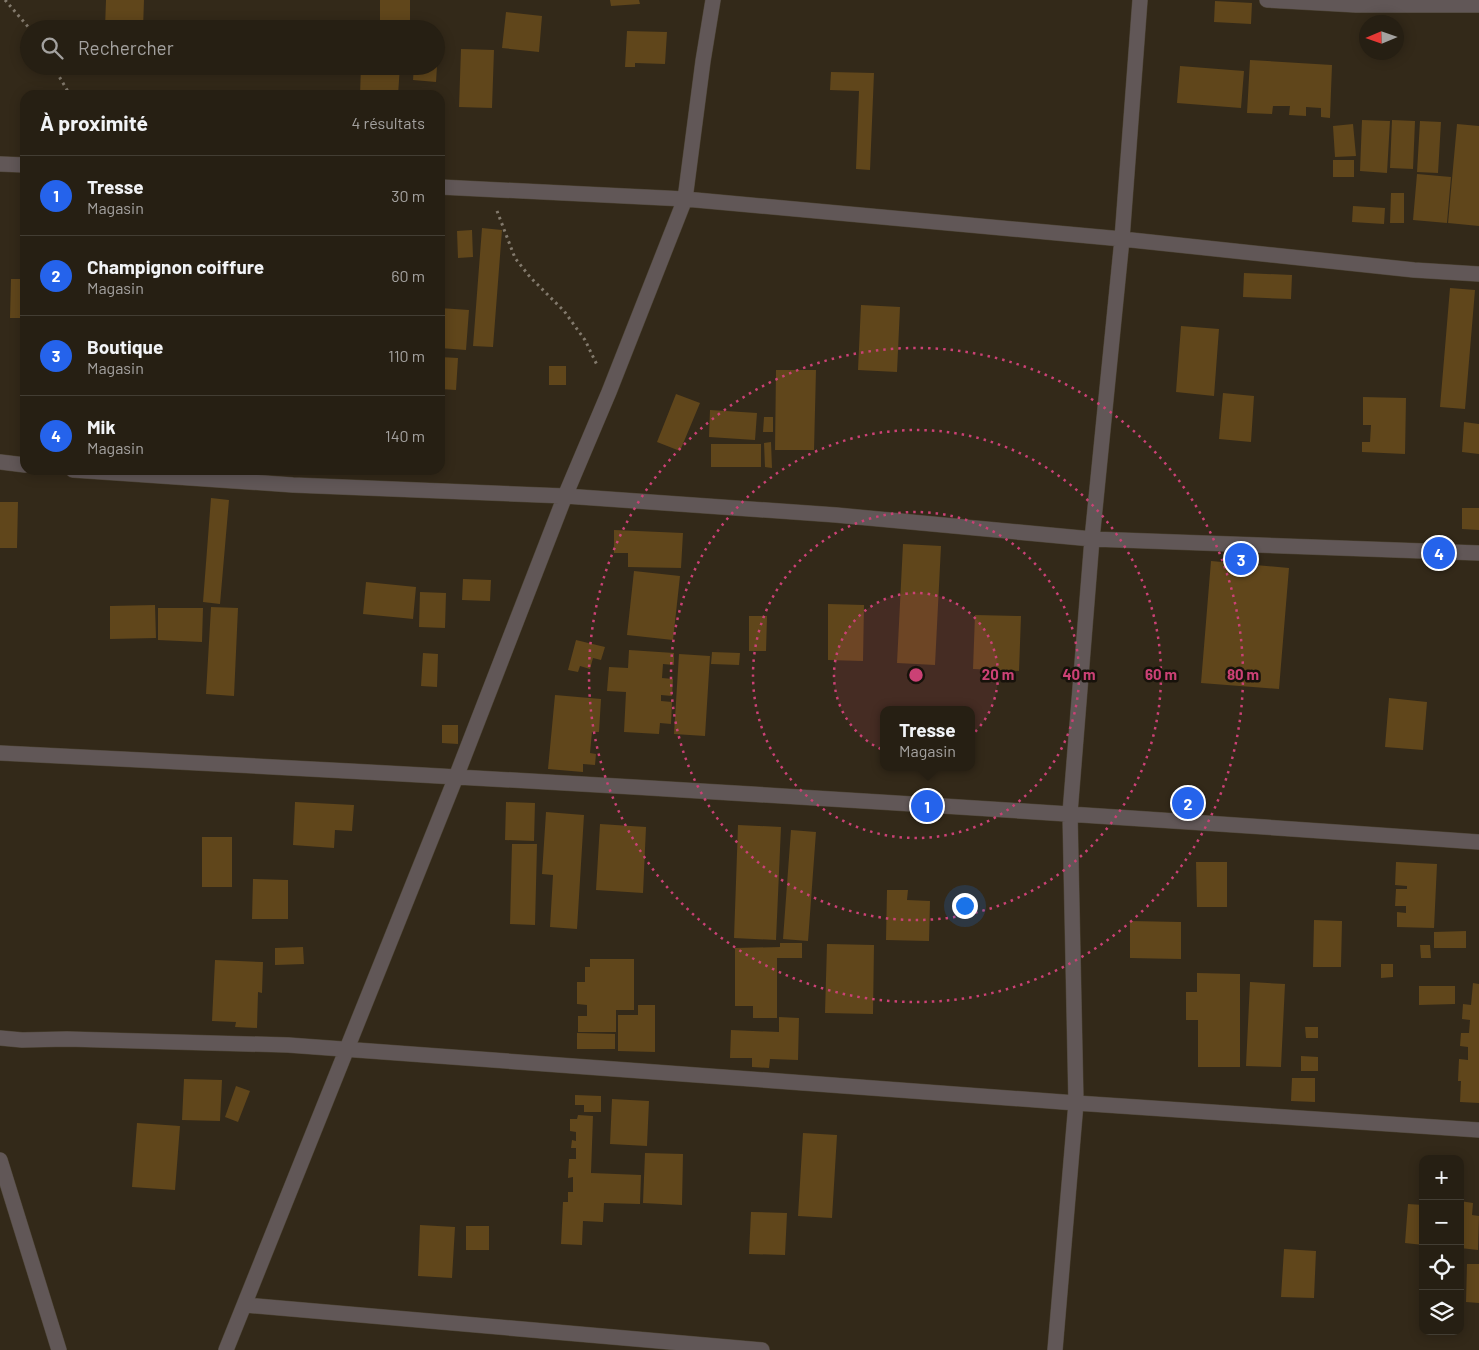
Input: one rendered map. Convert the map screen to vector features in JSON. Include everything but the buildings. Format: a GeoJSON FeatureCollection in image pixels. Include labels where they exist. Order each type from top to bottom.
{"type":"FeatureCollection","features":[{"type":"Feature","properties":{"kind":"street"},"geometry":{"type":"LineString","coordinates":[[226,1350],[685,199],[713,0]]}},
{"type":"Feature","properties":{"kind":"street"},"geometry":{"type":"LineString","coordinates":[[1055,1350],[1076,1103],[1070,813],[1092,539],[1122,239],[1140,0]]}},
{"type":"Feature","properties":{"kind":"street"},"geometry":{"type":"LineString","coordinates":[[1267,0],[1356,5],[1396,3],[1479,5]]}},
{"type":"Feature","properties":{"kind":"street"},"geometry":{"type":"LineString","coordinates":[[0,160],[20,164]]}},
{"type":"Feature","properties":{"kind":"street"},"geometry":{"type":"LineString","coordinates":[[445,186],[685,199],[1122,239],[1414,270],[1479,274]]}},
{"type":"Feature","properties":{"kind":"street"},"geometry":{"type":"LineString","coordinates":[[0,462],[20,465]]}},
{"type":"Feature","properties":{"kind":"street"},"geometry":{"type":"LineString","coordinates":[[146,475],[293,485],[565,496],[836,515],[1092,539],[1479,554]]}},
{"type":"Feature","properties":{"kind":"street"},"geometry":{"type":"LineString","coordinates":[[0,753],[456,777],[1070,813],[1479,842]]}},
{"type":"Feature","properties":{"kind":"street"},"geometry":{"type":"LineString","coordinates":[[0,1038],[164,1043],[244,1043],[1479,1130]]}},
{"type":"Feature","properties":{"kind":"street"},"geometry":{"type":"LineString","coordinates":[[0,1160],[59,1350]]}},
{"type":"Feature","properties":{"kind":"street"},"geometry":{"type":"LineString","coordinates":[[245,1305],[762,1350]]}},
{"type":"Feature","properties":{"kind":"path"},"geometry":{"type":"LineString","coordinates":[[5,0],[22,20]]}},
{"type":"Feature","properties":{"kind":"path"},"geometry":{"type":"LineString","coordinates":[[58,75],[67,90]]}},
{"type":"Feature","properties":{"kind":"path"},"geometry":{"type":"LineString","coordinates":[[490,189],[501,224],[515,258],[530,277],[564,311],[585,340],[609,392]]}},
{"type":"Feature","properties":{"kind":"place","name":"Mik"},"geometry":{"type":"Point","coordinates":[1439,553]}},
{"type":"Feature","properties":{"kind":"place","name":"Boutique"},"geometry":{"type":"Point","coordinates":[1241,559]}},
{"type":"Feature","properties":{"kind":"place","name":"Champignon coiffure"},"geometry":{"type":"Point","coordinates":[1188,803]}},
{"type":"Feature","properties":{"kind":"place","name":"Tresse"},"geometry":{"type":"Point","coordinates":[927,806]}}]}
